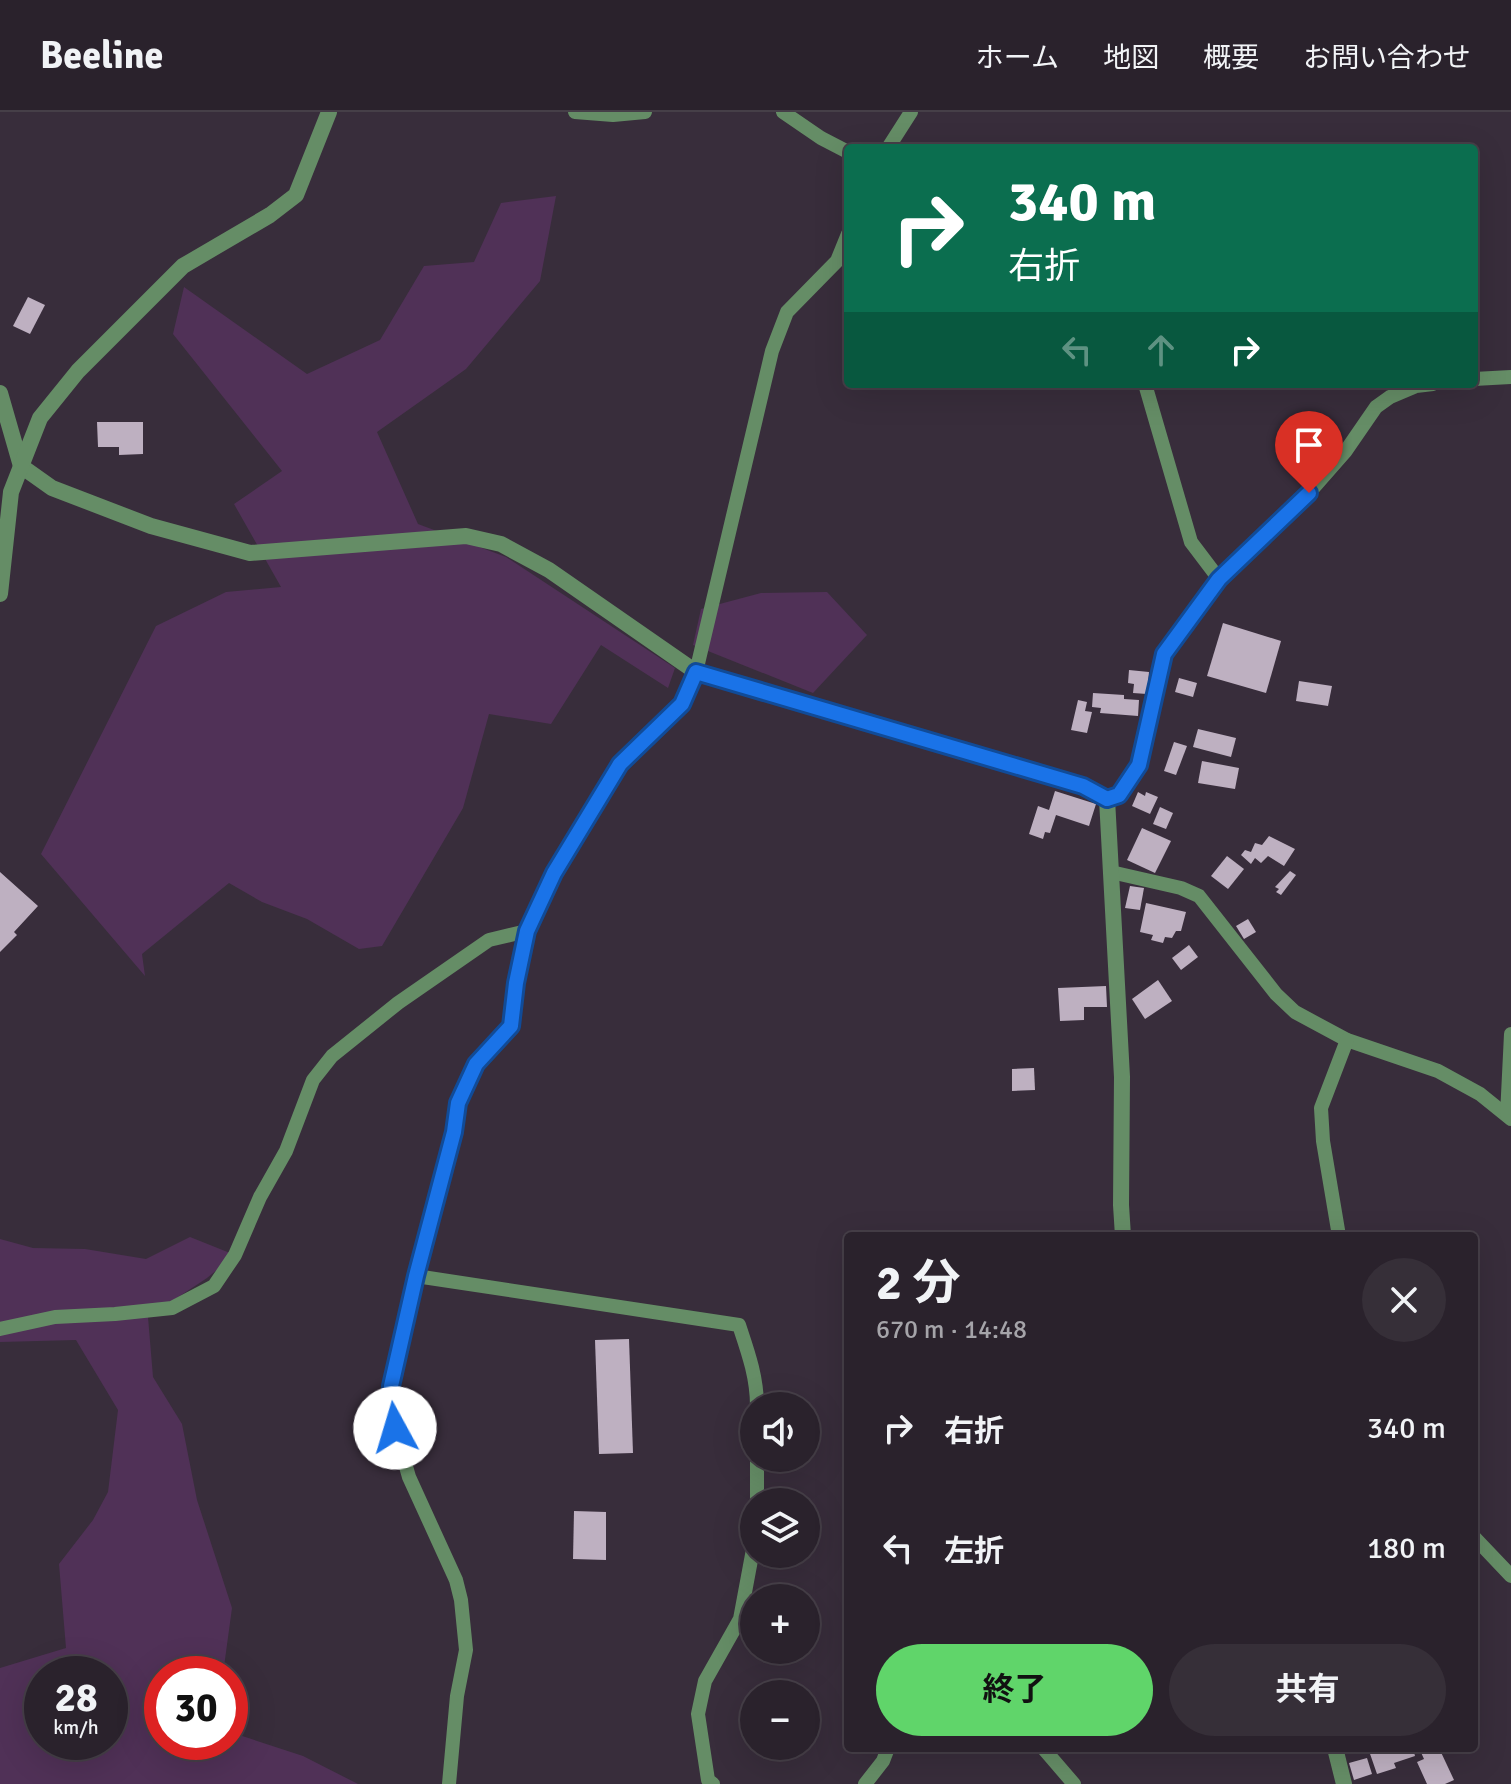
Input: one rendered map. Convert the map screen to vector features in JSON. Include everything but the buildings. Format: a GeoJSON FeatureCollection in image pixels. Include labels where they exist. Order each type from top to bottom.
{"type":"FeatureCollection","features":[{"type":"Feature","properties":{"kind":"street"},"geometry":{"type":"LineString","coordinates":[[0,594],[11,492],[40,418],[78,371],[183,266],[270,215],[296,195],[329,112]]}},
{"type":"Feature","properties":{"kind":"street"},"geometry":{"type":"LineString","coordinates":[[575,112],[613,115],[645,112]]}},
{"type":"Feature","properties":{"kind":"street"},"geometry":{"type":"LineString","coordinates":[[783,112],[844,150]]}},
{"type":"Feature","properties":{"kind":"street"},"geometry":{"type":"LineString","coordinates":[[891,144],[911,112]]}},
{"type":"Feature","properties":{"kind":"street"},"geometry":{"type":"LineString","coordinates":[[449,1784],[457,1696],[466,1650],[461,1600],[456,1580],[409,1477],[395,1428],[391,1386],[454,1132],[458,1103],[476,1064],[511,1026],[527,931],[549,883],[620,764],[682,704],[696,672],[772,351],[787,312],[837,261],[844,244]]}},
{"type":"Feature","properties":{"kind":"street"},"geometry":{"type":"LineString","coordinates":[[1478,379],[1511,377]]}},
{"type":"Feature","properties":{"kind":"street"},"geometry":{"type":"LineString","coordinates":[[1146,388],[1191,542],[1219,579]]}},
{"type":"Feature","properties":{"kind":"street"},"geometry":{"type":"LineString","coordinates":[[0,393],[21,466],[52,488],[151,526],[250,553],[466,536],[487,539],[549,570],[696,672],[1083,786],[1107,799],[1119,795],[1139,765],[1164,654],[1219,579],[1309,493],[1345,452],[1376,407],[1411,388]]}},
{"type":"Feature","properties":{"kind":"street"},"geometry":{"type":"LineString","coordinates":[[1107,799],[1122,1077],[1123,1232]]}},
{"type":"Feature","properties":{"kind":"street"},"geometry":{"type":"LineString","coordinates":[[1111,872],[1181,888],[1199,896],[1276,994],[1295,1012],[1347,1040],[1438,1071],[1480,1094],[1509,1117]]}},
{"type":"Feature","properties":{"kind":"street"},"geometry":{"type":"LineString","coordinates":[[0,1329],[55,1317],[172,1308],[214,1286],[235,1255],[260,1197],[286,1151],[313,1080],[332,1056],[387,1011],[489,940],[527,931]]}},
{"type":"Feature","properties":{"kind":"street"},"geometry":{"type":"LineString","coordinates":[[1509,1117],[1511,1034]]}},
{"type":"Feature","properties":{"kind":"street"},"geometry":{"type":"LineString","coordinates":[[1338,1232],[1323,1141],[1321,1108],[1347,1040]]}},
{"type":"Feature","properties":{"kind":"street"},"geometry":{"type":"LineString","coordinates":[[416,1276],[739,1325],[751,1358],[757,1392]]}},
{"type":"Feature","properties":{"kind":"street"},"geometry":{"type":"LineString","coordinates":[[1478,1541],[1511,1576]]}},
{"type":"Feature","properties":{"kind":"street"},"geometry":{"type":"LineString","coordinates":[[713,1784],[708,1780],[698,1714],[705,1681],[740,1619],[750,1568]]}},
{"type":"Feature","properties":{"kind":"street"},"geometry":{"type":"LineString","coordinates":[[865,1784],[886,1752]]}},
{"type":"Feature","properties":{"kind":"street"},"geometry":{"type":"LineString","coordinates":[[1046,1752],[1074,1784]]}},
{"type":"Feature","properties":{"kind":"street"},"geometry":{"type":"LineString","coordinates":[[1336,1752],[1344,1784]]}},
{"type":"Feature","properties":{"kind":"shaded area"},"geometry":{"type":"Polygon","coordinates":[[[556,196],[540,281],[466,369],[377,432],[418,524],[506,557],[675,668],[668,688],[601,645],[551,724],[489,714],[463,808],[382,946],[359,949],[307,919],[262,902],[229,883],[142,954],[145,976],[41,854],[156,626],[226,592],[281,587],[234,504],[282,471],[173,334],[184,287],[307,374],[380,340],[424,266],[474,262],[501,203],[556,196]]]}},
{"type":"Feature","properties":{"kind":"shaded area"},"geometry":{"type":"Polygon","coordinates":[[[827,592],[867,635],[813,693],[693,645],[701,609],[761,593],[827,592]]]}},
{"type":"Feature","properties":{"kind":"shaded area"},"geometry":{"type":"Polygon","coordinates":[[[190,1237],[235,1255],[207,1278],[148,1317],[153,1377],[182,1424],[197,1500],[232,1608],[225,1656],[144,1656],[144,1760],[248,1760],[248,1738],[303,1756],[358,1784],[0,1784],[0,1668],[24,1661],[24,1760],[128,1760],[128,1656],[40,1656],[66,1648],[59,1564],[93,1520],[108,1492],[118,1410],[76,1340],[0,1342],[0,1239],[33,1248],[85,1249],[146,1259],[190,1237]]]}},
{"type":"Feature","properties":{"kind":"route"},"geometry":{"type":"LineString","coordinates":[[395,1428],[391,1386],[454,1132],[458,1103],[476,1064],[511,1026],[527,931],[554,873],[620,764],[682,704],[696,672],[1083,786],[1107,799],[1119,795],[1139,765],[1164,654],[1219,579],[1309,493]]}}]}
